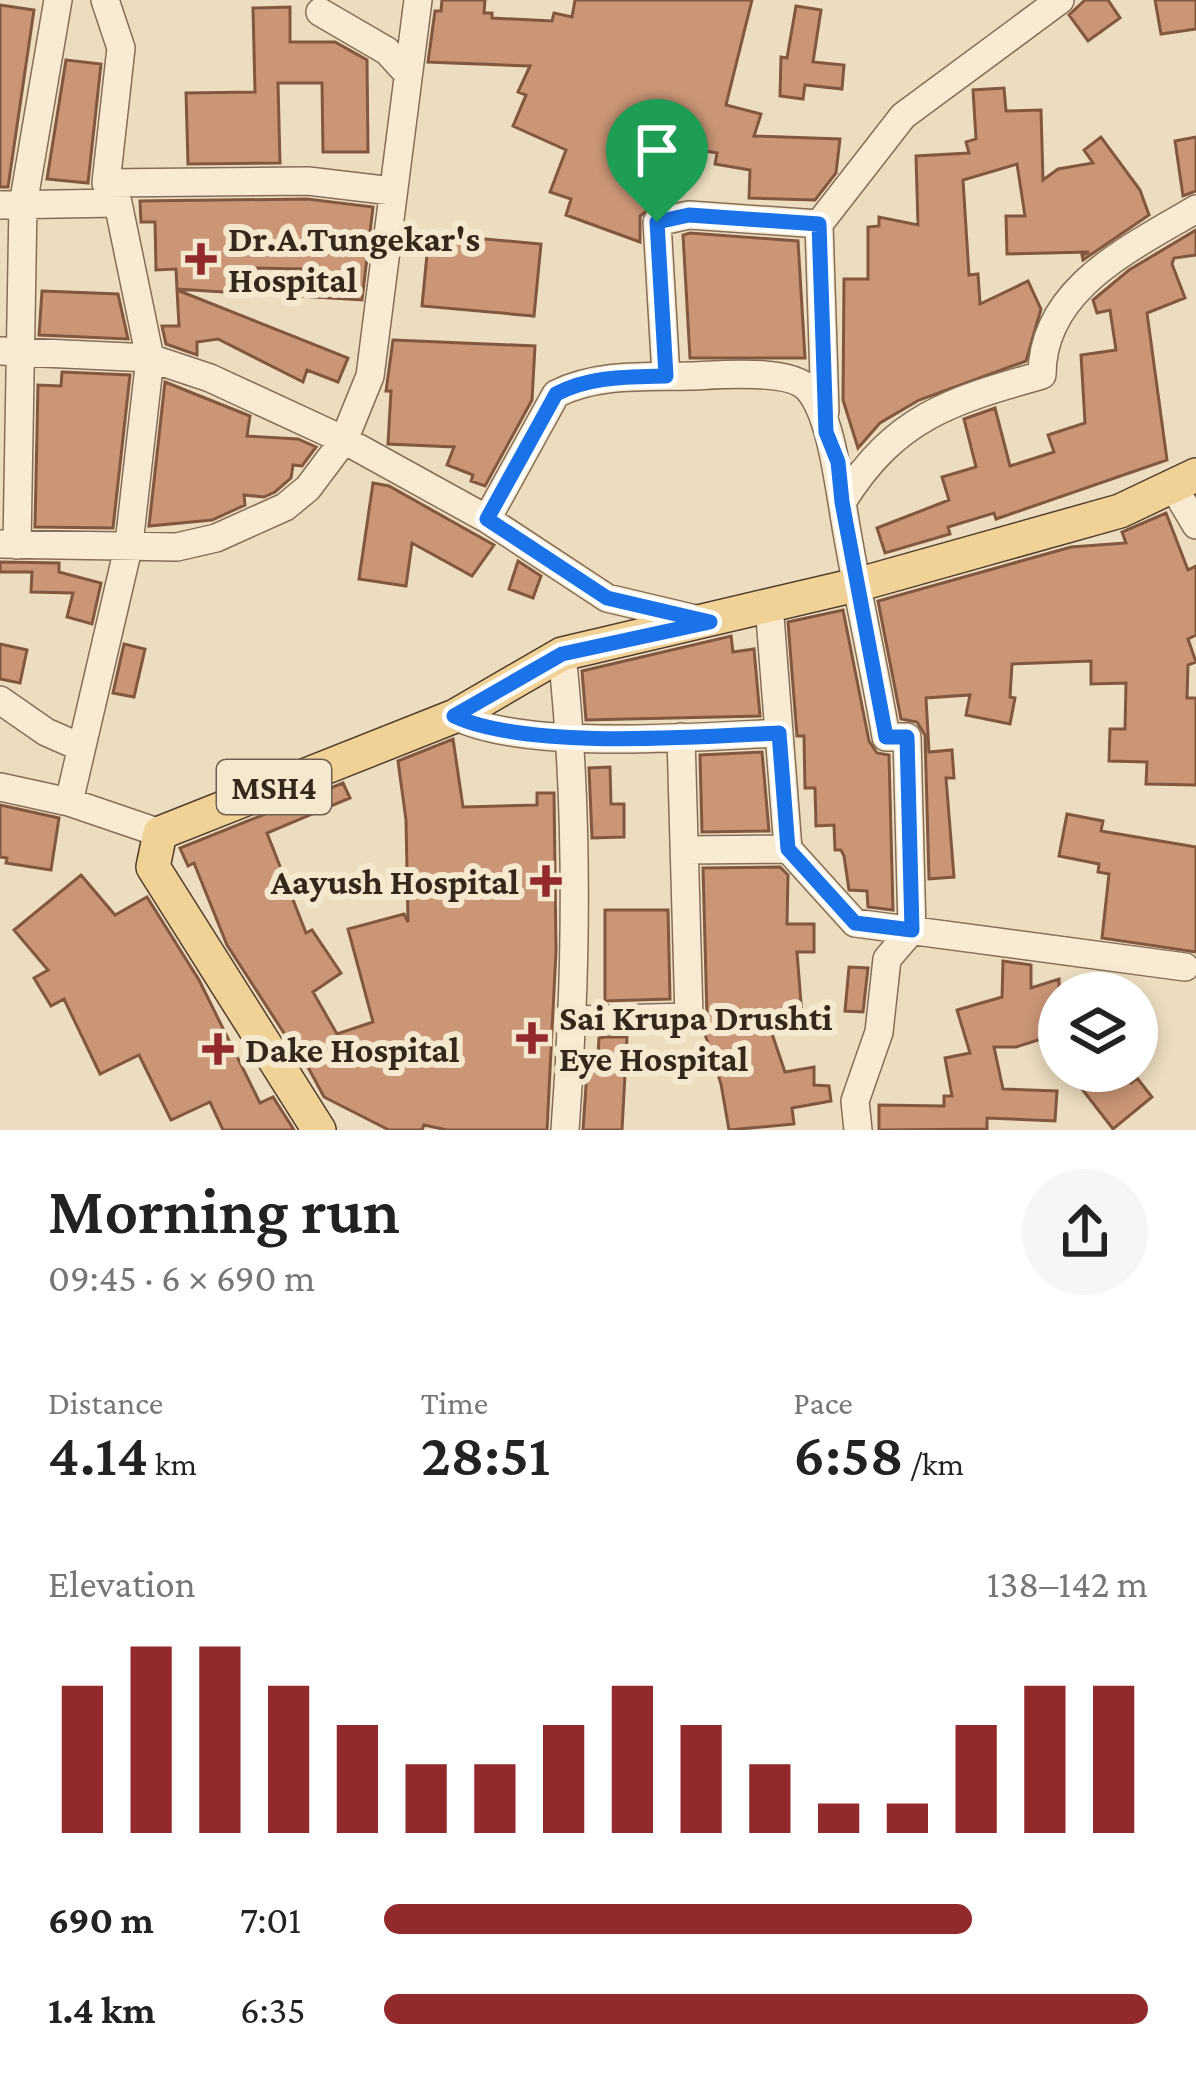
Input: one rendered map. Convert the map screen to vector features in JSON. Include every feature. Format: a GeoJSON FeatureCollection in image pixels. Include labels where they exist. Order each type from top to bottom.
{"type":"FeatureCollection","features":[{"type":"Feature","properties":{"kind":"main road"},"geometry":{"type":"LineString","coordinates":[[710,622],[1120,511],[1185,481]]}},
{"type":"Feature","properties":{"kind":"main road","name":"MSH4"},"geometry":{"type":"LineString","coordinates":[[160,833],[454,716],[562,654],[710,622]]}},
{"type":"Feature","properties":{"kind":"main road"},"geometry":{"type":"LineString","coordinates":[[160,833],[153,866],[319,1130]]}},
{"type":"Feature","properties":{"kind":"street"},"geometry":{"type":"LineString","coordinates":[[69,802],[129,544],[150,358],[112,193],[121,48],[105,0]]}},
{"type":"Feature","properties":{"kind":"street"},"geometry":{"type":"LineString","coordinates":[[54,3],[11,205],[8,545],[64,548],[177,547],[215,538],[285,507],[308,488],[344,440],[370,376],[418,0]]}},
{"type":"Feature","properties":{"kind":"street"},"geometry":{"type":"LineString","coordinates":[[826,432],[819,224],[902,116],[1060,0]]}},
{"type":"Feature","properties":{"kind":"street"},"geometry":{"type":"LineString","coordinates":[[320,12],[387,51],[407,73]]}},
{"type":"Feature","properties":{"kind":"street"},"geometry":{"type":"LineString","coordinates":[[11,205],[112,193],[308,182],[392,191]]}},
{"type":"Feature","properties":{"kind":"street"},"geometry":{"type":"LineString","coordinates":[[842,502],[870,457],[952,400],[1042,375],[1042,347],[1056,314],[1094,275],[1143,236],[1196,209]]}},
{"type":"Feature","properties":{"kind":"street"},"geometry":{"type":"LineString","coordinates":[[666,376],[657,222],[689,215],[819,224]]}},
{"type":"Feature","properties":{"kind":"street"},"geometry":{"type":"LineString","coordinates":[[11,352],[150,358],[210,378],[344,440],[487,519],[607,598],[710,622]]}},
{"type":"Feature","properties":{"kind":"street"},"geometry":{"type":"LineString","coordinates":[[487,519],[556,394],[575,384],[616,378],[753,374],[793,380],[808,389],[838,462],[886,737],[907,737],[912,930],[887,958],[879,1032],[855,1101],[858,1130]]}},
{"type":"Feature","properties":{"kind":"street"},"geometry":{"type":"LineString","coordinates":[[1185,481],[1196,525]]}},
{"type":"Feature","properties":{"kind":"street"},"geometry":{"type":"LineString","coordinates":[[769,604],[788,849],[855,923],[1185,967]]}},
{"type":"Feature","properties":{"kind":"street"},"geometry":{"type":"LineString","coordinates":[[562,654],[571,735],[574,1020],[565,1130]]}},
{"type":"Feature","properties":{"kind":"street"},"geometry":{"type":"LineString","coordinates":[[0,700],[46,732],[80,747]]}},
{"type":"Feature","properties":{"kind":"street"},"geometry":{"type":"LineString","coordinates":[[454,716],[485,730],[571,735],[779,733]]}},
{"type":"Feature","properties":{"kind":"street"},"geometry":{"type":"LineString","coordinates":[[574,1020],[689,1017],[681,737]]}},
{"type":"Feature","properties":{"kind":"street"},"geometry":{"type":"LineString","coordinates":[[0,787],[69,802],[160,833]]}},
{"type":"Feature","properties":{"kind":"street"},"geometry":{"type":"LineString","coordinates":[[686,850],[788,849]]}},
{"type":"Feature","properties":{"kind":"building"},"geometry":{"type":"Polygon","coordinates":[[[442,0],[485,0],[484,13],[492,13],[492,18],[552,21],[554,13],[572,17],[575,0],[752,0],[726,105],[761,114],[754,136],[840,139],[836,173],[815,200],[749,198],[750,170],[715,164],[717,153],[649,142],[634,185],[662,187],[656,204],[640,216],[640,242],[566,215],[571,199],[550,192],[566,150],[513,126],[526,95],[518,92],[530,66],[428,62],[435,11],[441,11],[442,0]]]}},
{"type":"Feature","properties":{"kind":"building"},"geometry":{"type":"Polygon","coordinates":[[[1085,0],[1108,0],[1120,18],[1088,41],[1069,15],[1085,0]]]}},
{"type":"Feature","properties":{"kind":"building"},"geometry":{"type":"Polygon","coordinates":[[[1155,0],[1196,0],[1196,29],[1161,34],[1155,0]]]}},
{"type":"Feature","properties":{"kind":"building"},"geometry":{"type":"Polygon","coordinates":[[[0,5],[34,10],[8,187],[0,187],[0,5]]]}},
{"type":"Feature","properties":{"kind":"building"},"geometry":{"type":"Polygon","coordinates":[[[796,6],[821,10],[813,62],[844,65],[842,89],[805,85],[803,99],[780,96],[781,57],[787,58],[796,6]]]}},
{"type":"Feature","properties":{"kind":"building"},"geometry":{"type":"Polygon","coordinates":[[[290,7],[290,42],[335,42],[367,60],[368,152],[323,152],[322,83],[278,83],[280,163],[188,164],[186,93],[255,92],[253,8],[290,7]]]}},
{"type":"Feature","properties":{"kind":"building"},"geometry":{"type":"Polygon","coordinates":[[[66,60],[101,64],[88,183],[47,179],[66,60]]]}},
{"type":"Feature","properties":{"kind":"building"},"geometry":{"type":"Polygon","coordinates":[[[1004,88],[1006,111],[1041,110],[1043,180],[1058,169],[1093,163],[1084,150],[1101,137],[1140,190],[1149,215],[1083,260],[1082,255],[1089,252],[1007,254],[1006,216],[1025,216],[1017,164],[963,180],[969,275],[978,274],[980,304],[1028,281],[1041,309],[1026,361],[919,400],[880,423],[858,448],[843,400],[844,279],[868,279],[868,227],[879,226],[879,217],[918,225],[916,156],[969,153],[966,142],[976,139],[973,90],[1004,88]]]}},
{"type":"Feature","properties":{"kind":"building"},"geometry":{"type":"Polygon","coordinates":[[[1196,137],[1196,191],[1183,196],[1175,141],[1196,137]]]}},
{"type":"Feature","properties":{"kind":"building"},"geometry":{"type":"Polygon","coordinates":[[[307,199],[373,207],[362,300],[300,296],[301,269],[256,268],[257,294],[177,289],[176,269],[156,270],[155,222],[141,222],[140,201],[307,199]]]}},
{"type":"Feature","properties":{"kind":"building"},"geometry":{"type":"Polygon","coordinates":[[[1196,230],[1196,255],[1174,258],[1172,264],[1185,298],[1147,313],[1167,460],[996,519],[994,513],[948,527],[950,534],[885,553],[877,528],[949,500],[942,477],[976,467],[964,419],[995,408],[1010,466],[1054,452],[1048,435],[1085,423],[1081,355],[1116,350],[1110,310],[1097,313],[1093,300],[1129,270],[1196,230]]]}},
{"type":"Feature","properties":{"kind":"building"},"geometry":{"type":"Polygon","coordinates":[[[429,234],[541,244],[534,316],[422,306],[429,234]]]}},
{"type":"Feature","properties":{"kind":"building"},"geometry":{"type":"Polygon","coordinates":[[[683,235],[798,241],[805,358],[690,358],[683,235]]]}},
{"type":"Feature","properties":{"kind":"building"},"geometry":{"type":"Polygon","coordinates":[[[177,290],[348,358],[338,382],[307,370],[303,382],[218,339],[197,342],[197,355],[166,344],[162,326],[179,326],[177,290]]]}},
{"type":"Feature","properties":{"kind":"building"},"geometry":{"type":"Polygon","coordinates":[[[42,291],[118,294],[128,339],[39,335],[42,291]]]}},
{"type":"Feature","properties":{"kind":"building"},"geometry":{"type":"Polygon","coordinates":[[[393,340],[535,346],[532,400],[485,486],[471,481],[473,475],[447,465],[454,447],[388,444],[391,391],[386,391],[393,340]]]}},
{"type":"Feature","properties":{"kind":"building"},"geometry":{"type":"Polygon","coordinates":[[[62,372],[130,375],[113,528],[35,527],[38,385],[61,386],[62,372]]]}},
{"type":"Feature","properties":{"kind":"building"},"geometry":{"type":"Polygon","coordinates":[[[165,382],[250,416],[247,436],[298,439],[316,447],[302,466],[293,465],[291,478],[275,492],[264,497],[244,495],[245,505],[212,520],[149,526],[165,382]]]}},
{"type":"Feature","properties":{"kind":"building"},"geometry":{"type":"Polygon","coordinates":[[[373,483],[389,486],[494,545],[472,576],[412,543],[406,586],[359,579],[373,483]]]}},
{"type":"Feature","properties":{"kind":"building"},"geometry":{"type":"Polygon","coordinates":[[[1166,513],[1188,570],[1196,566],[1196,635],[1188,639],[1196,662],[1188,665],[1187,698],[1196,698],[1196,785],[1146,784],[1147,762],[1109,761],[1110,729],[1125,729],[1126,683],[1091,684],[1091,661],[1012,664],[1010,697],[1015,698],[1010,724],[966,715],[970,695],[926,698],[929,752],[952,750],[954,778],[946,778],[954,877],[929,879],[925,735],[917,722],[901,719],[878,601],[1071,547],[1126,543],[1122,532],[1166,513]]]}},
{"type":"Feature","properties":{"kind":"building"},"geometry":{"type":"Polygon","coordinates":[[[518,561],[541,576],[533,598],[509,589],[518,561]]]}},
{"type":"Feature","properties":{"kind":"building"},"geometry":{"type":"Polygon","coordinates":[[[0,562],[59,563],[59,572],[101,583],[92,624],[67,617],[73,593],[31,592],[32,572],[0,572],[0,562]]]}},
{"type":"Feature","properties":{"kind":"building"},"geometry":{"type":"Polygon","coordinates":[[[843,610],[869,741],[877,753],[889,755],[893,910],[868,907],[867,891],[849,890],[844,856],[835,850],[834,825],[816,826],[815,788],[805,788],[804,736],[797,736],[788,622],[843,610]]]}},
{"type":"Feature","properties":{"kind":"building"},"geometry":{"type":"Polygon","coordinates":[[[731,636],[733,652],[754,649],[760,716],[586,720],[582,671],[731,636]]]}},
{"type":"Feature","properties":{"kind":"building"},"geometry":{"type":"Polygon","coordinates":[[[0,644],[27,650],[20,683],[0,679],[0,644]]]}},
{"type":"Feature","properties":{"kind":"building"},"geometry":{"type":"Polygon","coordinates":[[[124,644],[145,649],[134,697],[113,693],[124,644]]]}},
{"type":"Feature","properties":{"kind":"building"},"geometry":{"type":"Polygon","coordinates":[[[453,739],[463,807],[537,805],[537,793],[554,793],[556,951],[547,1130],[447,1130],[424,1125],[422,1130],[389,1130],[324,1097],[296,1045],[293,1047],[227,945],[194,863],[188,866],[180,848],[343,783],[350,798],[267,833],[306,933],[312,930],[341,973],[313,992],[337,1034],[373,1022],[348,929],[404,914],[408,922],[406,820],[398,761],[453,739]]]}},
{"type":"Feature","properties":{"kind":"building"},"geometry":{"type":"Polygon","coordinates":[[[762,752],[769,831],[702,832],[700,755],[762,752]]]}},
{"type":"Feature","properties":{"kind":"building"},"geometry":{"type":"Polygon","coordinates":[[[610,767],[611,804],[624,804],[624,837],[592,838],[589,768],[610,767]]]}},
{"type":"Feature","properties":{"kind":"building"},"geometry":{"type":"Polygon","coordinates":[[[0,805],[59,818],[51,870],[6,863],[7,858],[0,857],[0,805]]]}},
{"type":"Feature","properties":{"kind":"building"},"geometry":{"type":"Polygon","coordinates":[[[1067,814],[1103,821],[1101,831],[1196,847],[1196,952],[1102,938],[1109,874],[1098,872],[1099,864],[1059,856],[1067,814]]]}},
{"type":"Feature","properties":{"kind":"building"},"geometry":{"type":"Polygon","coordinates":[[[780,867],[788,875],[787,924],[814,924],[814,952],[797,952],[802,1016],[767,1019],[785,1072],[814,1067],[814,1085],[829,1086],[831,1101],[792,1108],[794,1124],[729,1130],[721,1084],[703,1028],[707,1016],[703,868],[780,867]]]}},
{"type":"Feature","properties":{"kind":"building"},"geometry":{"type":"Polygon","coordinates":[[[81,875],[115,915],[147,897],[199,980],[260,1103],[273,1097],[294,1130],[223,1130],[210,1102],[171,1120],[139,1055],[100,1074],[64,999],[51,1006],[34,978],[48,970],[14,930],[81,875]]]}},
{"type":"Feature","properties":{"kind":"building"},"geometry":{"type":"Polygon","coordinates":[[[605,910],[668,910],[670,999],[605,1001],[605,910]]]}},
{"type":"Feature","properties":{"kind":"building"},"geometry":{"type":"Polygon","coordinates":[[[1003,961],[1031,965],[1031,988],[1038,986],[1038,1040],[994,1047],[1003,1089],[1057,1092],[1055,1121],[987,1118],[987,1129],[879,1130],[879,1105],[944,1106],[944,1096],[952,1096],[945,1058],[970,1053],[957,1010],[1002,997],[1003,961]]]}},
{"type":"Feature","properties":{"kind":"building"},"geometry":{"type":"Polygon","coordinates":[[[849,967],[868,968],[863,1012],[845,1011],[849,967]]]}},
{"type":"Feature","properties":{"kind":"building"},"geometry":{"type":"Polygon","coordinates":[[[627,1037],[622,1130],[583,1130],[587,1071],[597,1072],[599,1038],[627,1037]]]}},
{"type":"Feature","properties":{"kind":"building"},"geometry":{"type":"Polygon","coordinates":[[[1084,1092],[1148,1092],[1152,1097],[1113,1129],[1084,1092]]]}},
{"type":"Feature","properties":{"kind":"place","name":"Dr.A.Tungekar's Hospital"},"geometry":{"type":"Point","coordinates":[201,259]}},
{"type":"Feature","properties":{"kind":"place","name":"Aayush Hospital"},"geometry":{"type":"Point","coordinates":[546,881]}},
{"type":"Feature","properties":{"kind":"place","name":"Sai Krupa Drushti Eye Hospital"},"geometry":{"type":"Point","coordinates":[532,1038]}},
{"type":"Feature","properties":{"kind":"place","name":"Dake Hospital"},"geometry":{"type":"Point","coordinates":[218,1049]}},
{"type":"Feature","properties":{"kind":"route"},"geometry":{"type":"LineString","coordinates":[[689,215],[819,224],[826,432],[838,462],[886,737],[907,737],[912,930],[855,923],[788,849],[779,733],[637,738],[485,730],[454,716],[562,654],[710,622],[607,598],[487,519],[556,394],[575,384],[666,376],[657,222],[689,215]]}}]}
